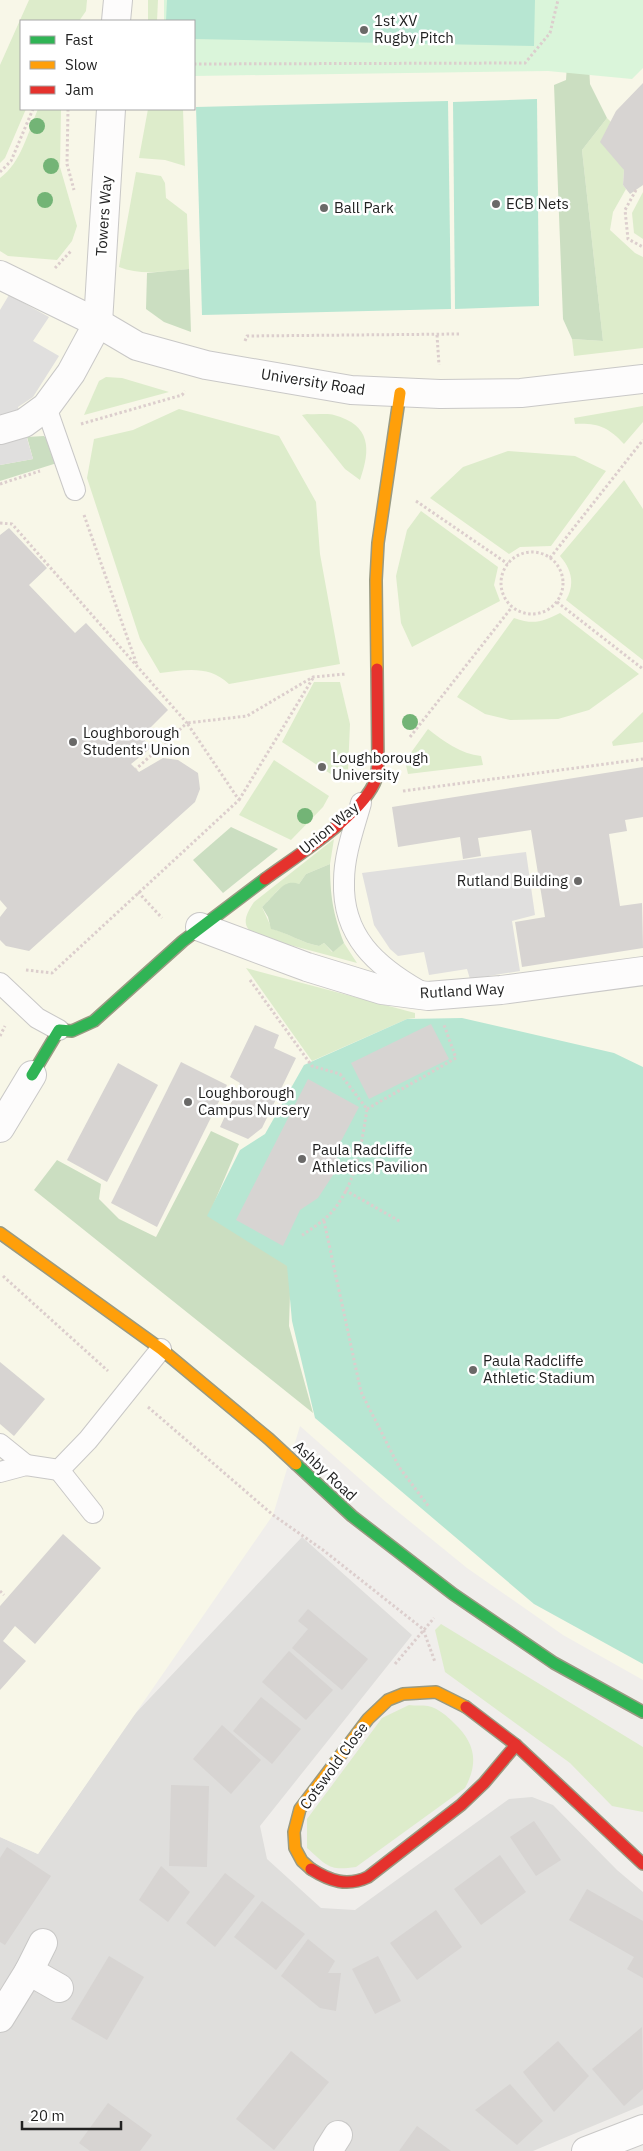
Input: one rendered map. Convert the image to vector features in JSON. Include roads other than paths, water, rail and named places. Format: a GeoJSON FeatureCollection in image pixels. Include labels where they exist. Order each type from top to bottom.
{"type":"FeatureCollection","features":[{"type":"Feature","properties":{"kind":"street"},"geometry":{"type":"LineString","coordinates":[[116,20],[118,0]]}},
{"type":"Feature","properties":{"kind":"street","name":"Towers Way"},"geometry":{"type":"LineString","coordinates":[[98,323],[111,110]]}},
{"type":"Feature","properties":{"kind":"street","name":"University Road"},"geometry":{"type":"LineString","coordinates":[[1,276],[98,323],[137,346],[206,365],[351,390],[400,393],[521,392],[643,379]]}},
{"type":"Feature","properties":{"kind":"street"},"geometry":{"type":"LineString","coordinates":[[0,430],[24,423],[46,407],[71,373],[98,323]]}},
{"type":"Feature","properties":{"kind":"street","name":"Union Way"},"geometry":{"type":"LineString","coordinates":[[59,1030],[72,1031],[94,1021],[200,927],[336,826],[366,796],[376,778],[378,764],[376,580],[378,543],[400,393]]}},
{"type":"Feature","properties":{"kind":"street","name":"Rutland Way"},"geometry":{"type":"LineString","coordinates":[[200,927],[307,967],[382,990],[428,996],[499,982],[643,971]]}},
{"type":"Feature","properties":{"kind":"street"},"geometry":{"type":"LineString","coordinates":[[0,1128],[59,1030]]}},
{"type":"Feature","properties":{"kind":"street","name":"Ashby Road"},"geometry":{"type":"LineString","coordinates":[[0,1233],[161,1349],[269,1439],[352,1516],[453,1594],[554,1663],[643,1712]]}},
{"type":"Feature","properties":{"kind":"street","name":"Cotswold Close"},"geometry":{"type":"LineString","coordinates":[[436,1692],[467,1708],[516,1745],[478,1789],[379,1868],[354,1882],[339,1882],[324,1877],[306,1866],[297,1854],[293,1840],[294,1826],[300,1809],[368,1719],[388,1700],[403,1694],[436,1692]]}},
{"type":"Feature","properties":{"kind":"street"},"geometry":{"type":"LineString","coordinates":[[516,1745],[643,1864]]}},
{"type":"Feature","properties":{"kind":"street"},"geometry":{"type":"LineString","coordinates":[[0,2018],[30,1971],[43,1943]]}},
{"type":"Feature","properties":{"kind":"street"},"geometry":{"type":"LineString","coordinates":[[30,1971],[59,1988]]}},
{"type":"Feature","properties":{"kind":"street"},"geometry":{"type":"LineString","coordinates":[[586,2151],[643,2128]]}},
{"type":"Feature","properties":{"kind":"lane"},"geometry":{"type":"LineString","coordinates":[[46,407],[76,490]]}},
{"type":"Feature","properties":{"kind":"lane"},"geometry":{"type":"LineString","coordinates":[[366,796],[349,846],[344,880],[344,901],[349,919],[368,953],[381,966],[428,996]]}},
{"type":"Feature","properties":{"kind":"lane"},"geometry":{"type":"LineString","coordinates":[[2,985],[37,1018],[59,1030]]}},
{"type":"Feature","properties":{"kind":"lane"},"geometry":{"type":"LineString","coordinates":[[59,1470],[88,1440],[161,1349]]}},
{"type":"Feature","properties":{"kind":"lane"},"geometry":{"type":"LineString","coordinates":[[0,1444],[26,1465]]}},
{"type":"Feature","properties":{"kind":"lane"},"geometry":{"type":"LineString","coordinates":[[0,1472],[26,1465],[59,1470],[93,1513]]}},
{"type":"Feature","properties":{"kind":"place","name":"1st XV Rugby Pitch"},"geometry":{"type":"Point","coordinates":[364,30]}},
{"type":"Feature","properties":{"kind":"place","name":"ECB Nets"},"geometry":{"type":"Point","coordinates":[496,204]}},
{"type":"Feature","properties":{"kind":"place","name":"Ball Park"},"geometry":{"type":"Point","coordinates":[324,208]}},
{"type":"Feature","properties":{"kind":"place","name":"Loughborough Students' Union"},"geometry":{"type":"Point","coordinates":[73,742]}},
{"type":"Feature","properties":{"kind":"place","name":"Loughborough University"},"geometry":{"type":"Point","coordinates":[322,767]}},
{"type":"Feature","properties":{"kind":"place","name":"Rutland Building"},"geometry":{"type":"Point","coordinates":[578,881]}},
{"type":"Feature","properties":{"kind":"place","name":"Loughborough Campus Nursery"},"geometry":{"type":"Point","coordinates":[188,1102]}},
{"type":"Feature","properties":{"kind":"place","name":"Paula Radcliffe Athletics Pavilion"},"geometry":{"type":"Point","coordinates":[302,1159]}},
{"type":"Feature","properties":{"kind":"place","name":"Paula Radcliffe Athletic Stadium"},"geometry":{"type":"Point","coordinates":[473,1370]}}]}
